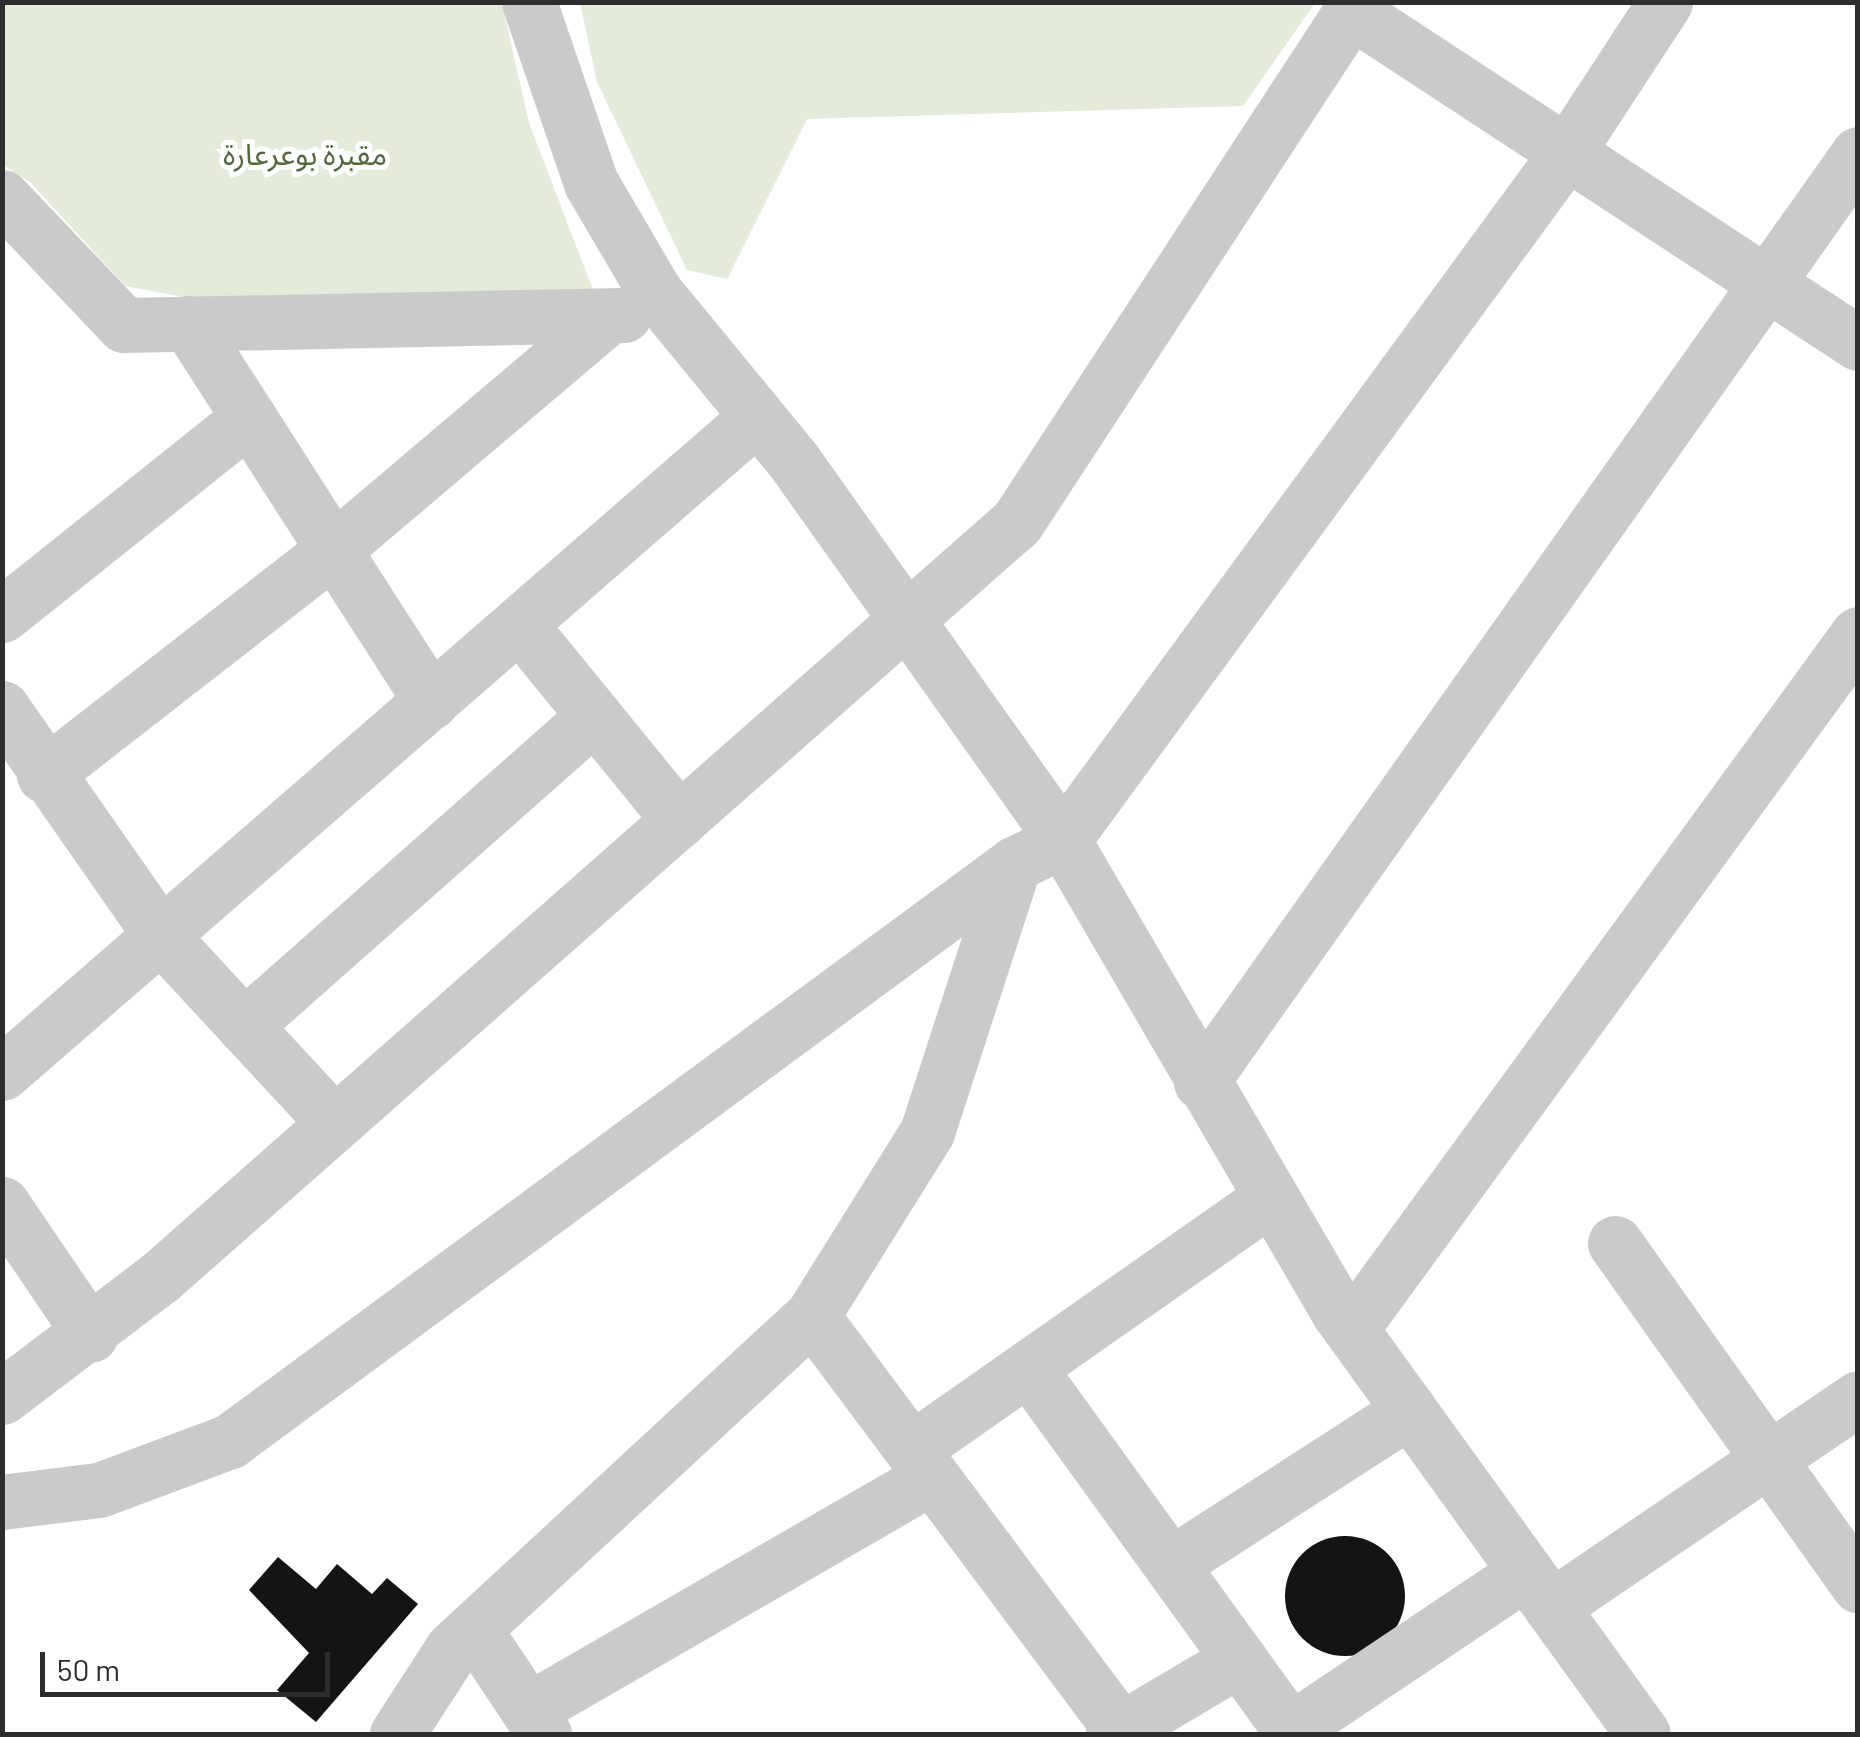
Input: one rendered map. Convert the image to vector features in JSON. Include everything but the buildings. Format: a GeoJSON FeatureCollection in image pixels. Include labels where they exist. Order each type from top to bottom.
{"type":"FeatureCollection","features":[{"type":"Feature","properties":{"kind":"street"},"geometry":{"type":"LineString","coordinates":[[528,2],[591,183],[674,314],[758,417],[1063,840],[1201,1082],[1351,1329],[1643,1734]]}},
{"type":"Feature","properties":{"kind":"street"},"geometry":{"type":"LineString","coordinates":[[2,1502],[99,1490],[230,1441],[1014,864],[1063,840],[1567,152],[1665,2]]}},
{"type":"Feature","properties":{"kind":"street"},"geometry":{"type":"LineString","coordinates":[[2,1397],[90,1335],[1017,522],[1354,7],[1858,343]]}},
{"type":"Feature","properties":{"kind":"street"},"geometry":{"type":"LineString","coordinates":[[1201,1082],[1769,285],[1858,154]]}},
{"type":"Feature","properties":{"kind":"street"},"geometry":{"type":"LineString","coordinates":[[5,208],[124,325],[674,314]]}},
{"type":"Feature","properties":{"kind":"street"},"geometry":{"type":"LineString","coordinates":[[44,776],[333,550],[609,316]]}},
{"type":"Feature","properties":{"kind":"street"},"geometry":{"type":"LineString","coordinates":[[188,324],[430,702]]}},
{"type":"Feature","properties":{"kind":"street"},"geometry":{"type":"LineString","coordinates":[[2,1073],[758,417]]}},
{"type":"Feature","properties":{"kind":"street"},"geometry":{"type":"LineString","coordinates":[[2,615],[249,418]]}},
{"type":"Feature","properties":{"kind":"street"},"geometry":{"type":"LineString","coordinates":[[520,625],[680,820]]}},
{"type":"Feature","properties":{"kind":"street"},"geometry":{"type":"LineString","coordinates":[[1351,1329],[1858,634]]}},
{"type":"Feature","properties":{"kind":"street"},"geometry":{"type":"LineString","coordinates":[[2,708],[44,776],[162,937],[334,1123]]}},
{"type":"Feature","properties":{"kind":"street"},"geometry":{"type":"LineString","coordinates":[[244,1026],[594,716]]}},
{"type":"Feature","properties":{"kind":"street"},"geometry":{"type":"LineString","coordinates":[[397,1734],[474,1629],[812,1316],[927,1132],[1014,864]]}},
{"type":"Feature","properties":{"kind":"street"},"geometry":{"type":"LineString","coordinates":[[474,1629],[536,1722],[922,1463],[1030,1370],[1271,1198]]}},
{"type":"Feature","properties":{"kind":"street"},"geometry":{"type":"LineString","coordinates":[[2,1204],[90,1335]]}},
{"type":"Feature","properties":{"kind":"street"},"geometry":{"type":"LineString","coordinates":[[1616,1243],[1858,1585]]}},
{"type":"Feature","properties":{"kind":"street"},"geometry":{"type":"LineString","coordinates":[[812,1316],[1119,1733],[1240,1659]]}},
{"type":"Feature","properties":{"kind":"street"},"geometry":{"type":"LineString","coordinates":[[1030,1370],[1176,1561],[1292,1732],[1770,1460],[1858,1398]]}},
{"type":"Feature","properties":{"kind":"street"},"geometry":{"type":"LineString","coordinates":[[1176,1561],[1410,1410]]}},
{"type":"Feature","properties":{"kind":"green space"},"geometry":{"type":"Polygon","coordinates":[[[580,2],[1315,3],[1243,106],[807,119],[727,279],[687,270],[597,82],[580,2]]]}},
{"type":"Feature","properties":{"kind":"green space","name":"مقبرة بوعرعارة"},"geometry":{"type":"Polygon","coordinates":[[[2,3],[502,3],[529,123],[595,295],[227,305],[125,286],[31,183],[3,165],[2,3]]]}}]}
